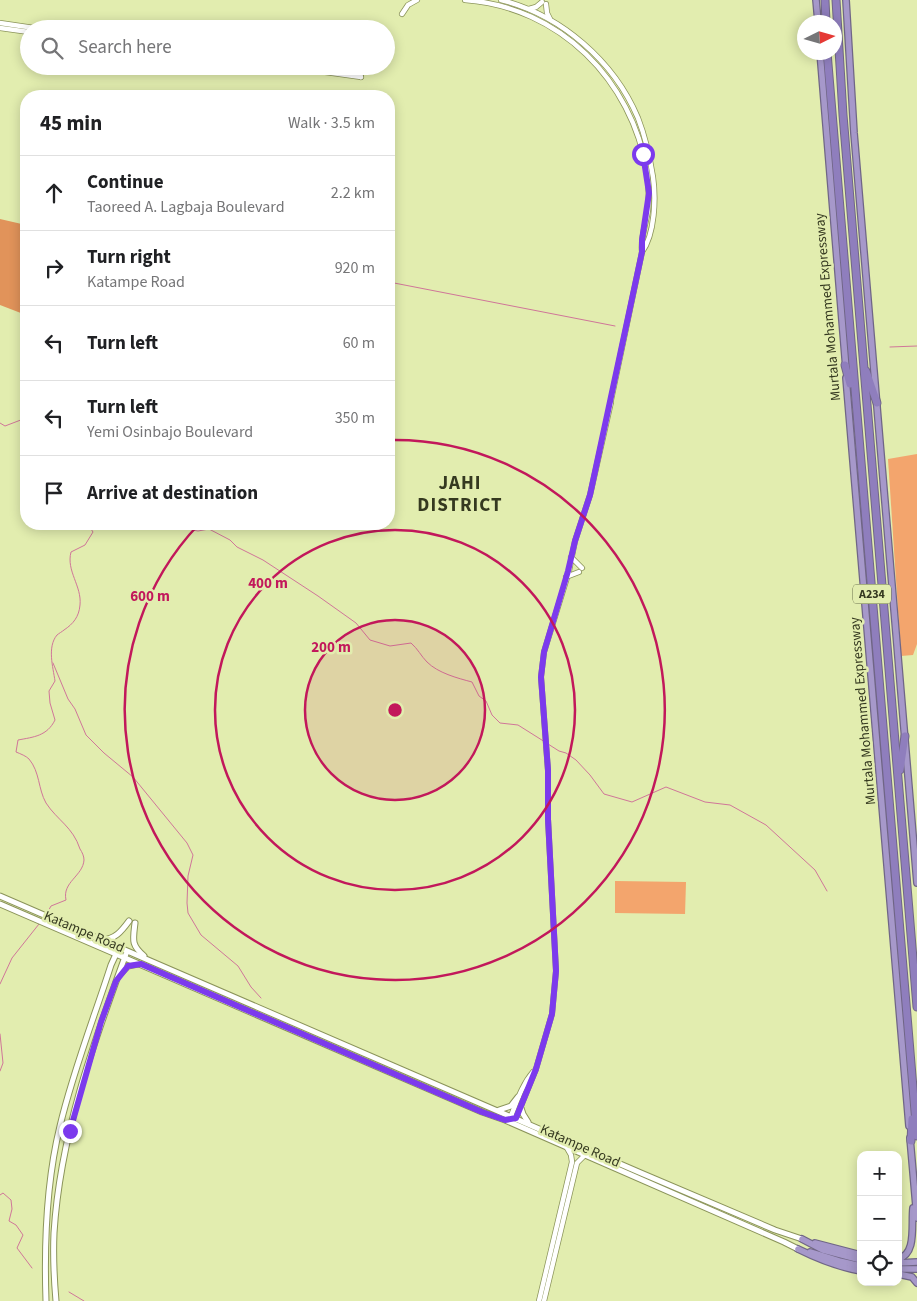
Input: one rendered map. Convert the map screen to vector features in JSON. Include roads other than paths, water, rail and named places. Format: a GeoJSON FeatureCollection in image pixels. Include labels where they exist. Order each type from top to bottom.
{"type":"FeatureCollection","features":[{"type":"Feature","properties":{"kind":"highway"},"geometry":{"type":"LineString","coordinates":[[817,0],[818,15]]}},
{"type":"Feature","properties":{"kind":"highway"},"geometry":{"type":"LineString","coordinates":[[825,0],[826,15]]}},
{"type":"Feature","properties":{"kind":"highway","name":"Murtala Mohammed Expressway"},"geometry":{"type":"LineString","coordinates":[[836,0],[843,115],[917,1007]]}},
{"type":"Feature","properties":{"kind":"highway"},"geometry":{"type":"LineString","coordinates":[[846,2],[854,133],[917,883]]}},
{"type":"Feature","properties":{"kind":"highway","name":"Murtala Mohammed Expressway"},"geometry":{"type":"LineString","coordinates":[[821,60],[845,365],[914,1138]]}},
{"type":"Feature","properties":{"kind":"highway","name":"Murtala Mohammed Expressway"},"geometry":{"type":"LineString","coordinates":[[828,60],[913,1094],[917,1218]]}},
{"type":"Feature","properties":{"kind":"highway"},"geometry":{"type":"LineString","coordinates":[[863,361],[877,403]]}},
{"type":"Feature","properties":{"kind":"highway"},"geometry":{"type":"LineString","coordinates":[[845,365],[855,402]]}},
{"type":"Feature","properties":{"kind":"highway"},"geometry":{"type":"LineString","coordinates":[[898,783],[904,736]]}},
{"type":"Feature","properties":{"kind":"highway"},"geometry":{"type":"LineString","coordinates":[[892,841],[898,845],[904,843]]}},
{"type":"Feature","properties":{"kind":"highway"},"geometry":{"type":"LineString","coordinates":[[894,860],[899,857],[905,860]]}},
{"type":"Feature","properties":{"kind":"highway"},"geometry":{"type":"LineString","coordinates":[[902,1257],[909,1254],[912,1247],[915,1193]]}},
{"type":"Feature","properties":{"kind":"highway"},"geometry":{"type":"LineString","coordinates":[[802,1239],[822,1253],[857,1265]]}},
{"type":"Feature","properties":{"kind":"highway"},"geometry":{"type":"LineString","coordinates":[[802,1239],[857,1254]]}},
{"type":"Feature","properties":{"kind":"highway"},"geometry":{"type":"LineString","coordinates":[[798,1249],[857,1259]]}},
{"type":"Feature","properties":{"kind":"highway"},"geometry":{"type":"LineString","coordinates":[[798,1249],[824,1262],[857,1270]]}},
{"type":"Feature","properties":{"kind":"highway"},"geometry":{"type":"LineString","coordinates":[[902,1263],[917,1262]]}},
{"type":"Feature","properties":{"kind":"highway"},"geometry":{"type":"LineString","coordinates":[[902,1269],[917,1268]]}},
{"type":"Feature","properties":{"kind":"highway"},"geometry":{"type":"LineString","coordinates":[[902,1275],[912,1277],[917,1283]]}},
{"type":"Feature","properties":{"kind":"main road","name":"Katampe Road"},"geometry":{"type":"LineString","coordinates":[[0,896],[497,1110],[567,1148],[798,1249]]}},
{"type":"Feature","properties":{"kind":"main road","name":"Katampe Road"},"geometry":{"type":"LineString","coordinates":[[0,904],[478,1110],[505,1120],[530,1124],[775,1230],[802,1239]]}},
{"type":"Feature","properties":{"kind":"main road"},"geometry":{"type":"LineString","coordinates":[[102,940],[111,939],[116,936],[129,921]]}},
{"type":"Feature","properties":{"kind":"main road"},"geometry":{"type":"LineString","coordinates":[[135,923],[133,943],[136,949],[148,960]]}},
{"type":"Feature","properties":{"kind":"main road"},"geometry":{"type":"LineString","coordinates":[[46,1301],[44,1264],[50,1189],[60,1125],[111,965],[120,947]]}},
{"type":"Feature","properties":{"kind":"main road"},"geometry":{"type":"LineString","coordinates":[[102,948],[108,955],[111,965]]}},
{"type":"Feature","properties":{"kind":"main road"},"geometry":{"type":"LineString","coordinates":[[56,1301],[54,1232],[60,1182],[70,1131],[101,1022],[127,951]]}},
{"type":"Feature","properties":{"kind":"main road"},"geometry":{"type":"LineString","coordinates":[[116,981],[128,966],[141,964]]}},
{"type":"Feature","properties":{"kind":"main road"},"geometry":{"type":"LineString","coordinates":[[76,1072],[85,1075]]}},
{"type":"Feature","properties":{"kind":"main road"},"geometry":{"type":"LineString","coordinates":[[497,1110],[511,1106],[518,1097]]}},
{"type":"Feature","properties":{"kind":"main road"},"geometry":{"type":"LineString","coordinates":[[521,1108],[525,1119],[530,1124]]}},
{"type":"Feature","properties":{"kind":"main road"},"geometry":{"type":"LineString","coordinates":[[688,1200],[691,1194]]}},
{"type":"Feature","properties":{"kind":"street"},"geometry":{"type":"LineString","coordinates":[[402,14],[408,5],[417,0]]}},
{"type":"Feature","properties":{"kind":"street"},"geometry":{"type":"LineString","coordinates":[[465,0],[500,5],[550,20],[582,42],[605,64],[623,90],[638,120],[651,169],[655,193],[650,234],[642,252]]}},
{"type":"Feature","properties":{"kind":"street"},"geometry":{"type":"LineString","coordinates":[[501,0],[529,9],[538,15],[543,22],[575,44],[593,61],[613,86],[632,121],[643,154],[649,193],[642,252],[590,495],[544,652],[541,677],[548,770],[548,819],[556,971],[552,1014],[536,1069],[521,1108],[514,1120]]}},
{"type":"Feature","properties":{"kind":"street"},"geometry":{"type":"LineString","coordinates":[[529,9],[544,3],[550,20]]}},
{"type":"Feature","properties":{"kind":"street"},"geometry":{"type":"LineString","coordinates":[[0,23],[20,26]]}},
{"type":"Feature","properties":{"kind":"street"},"geometry":{"type":"LineString","coordinates":[[0,28],[20,31]]}},
{"type":"Feature","properties":{"kind":"street"},"geometry":{"type":"LineString","coordinates":[[347,75],[361,77],[359,75]]}},
{"type":"Feature","properties":{"kind":"street"},"geometry":{"type":"LineString","coordinates":[[603,436],[611,402]]}},
{"type":"Feature","properties":{"kind":"street"},"geometry":{"type":"LineString","coordinates":[[566,577],[580,570],[571,558]]}},
{"type":"Feature","properties":{"kind":"street"},"geometry":{"type":"LineString","coordinates":[[514,1120],[518,1097],[527,1079],[536,1069]]}},
{"type":"Feature","properties":{"kind":"street"},"geometry":{"type":"LineString","coordinates":[[539,1301],[572,1162],[567,1148]]}},
{"type":"Feature","properties":{"kind":"street"},"geometry":{"type":"LineString","coordinates":[[544,1301],[577,1163],[585,1155]]}},
{"type":"Feature","properties":{"kind":"waterway"},"geometry":{"type":"LineString","coordinates":[[395,283],[615,326]]}},
{"type":"Feature","properties":{"kind":"waterway"},"geometry":{"type":"LineString","coordinates":[[890,347],[917,346]]}},
{"type":"Feature","properties":{"kind":"waterway"},"geometry":{"type":"LineString","coordinates":[[0,423],[5,426],[20,420]]}},
{"type":"Feature","properties":{"kind":"waterway"},"geometry":{"type":"LineString","coordinates":[[46,915],[51,906],[66,900],[67,888],[83,866],[84,857],[69,829],[46,803],[33,764],[28,758],[16,752],[18,740],[35,737],[44,733],[55,720],[49,691],[55,681],[52,645],[57,635],[75,620],[78,613],[80,598],[72,572],[71,552],[85,545],[93,532],[92,530]]}},
{"type":"Feature","properties":{"kind":"waterway"},"geometry":{"type":"LineString","coordinates":[[192,530],[204,530]]}},
{"type":"Feature","properties":{"kind":"waterway"},"geometry":{"type":"LineString","coordinates":[[211,530],[230,540],[237,547],[263,560],[318,596],[356,623],[370,640],[390,646],[411,643],[431,666],[448,675],[472,682],[479,696],[486,701],[492,715],[500,723],[518,725],[545,742]]}},
{"type":"Feature","properties":{"kind":"waterway"},"geometry":{"type":"LineString","coordinates":[[53,663],[86,735],[133,777],[187,843],[193,855],[188,876],[188,913],[201,935],[238,966],[251,987],[261,998]]}},
{"type":"Feature","properties":{"kind":"waterway"},"geometry":{"type":"LineString","coordinates":[[548,744],[576,760],[604,794],[632,802],[666,787],[705,802],[730,805],[766,825],[815,870],[827,891]]}},
{"type":"Feature","properties":{"kind":"waterway"},"geometry":{"type":"LineString","coordinates":[[0,984],[12,958],[39,924]]}},
{"type":"Feature","properties":{"kind":"waterway"},"geometry":{"type":"LineString","coordinates":[[0,1034],[3,1063],[0,1071]]}},
{"type":"Feature","properties":{"kind":"waterway"},"geometry":{"type":"LineString","coordinates":[[0,1195],[3,1193],[11,1200],[12,1209],[9,1221],[16,1225],[23,1235],[17,1248],[32,1268]]}},
{"type":"Feature","properties":{"kind":"waterway"},"geometry":{"type":"LineString","coordinates":[[69,1292],[84,1301]]}},
{"type":"Feature","properties":{"kind":"district","name":"JAHI DISTRICT"},"geometry":{"type":"Point","coordinates":[460,494]}}]}
